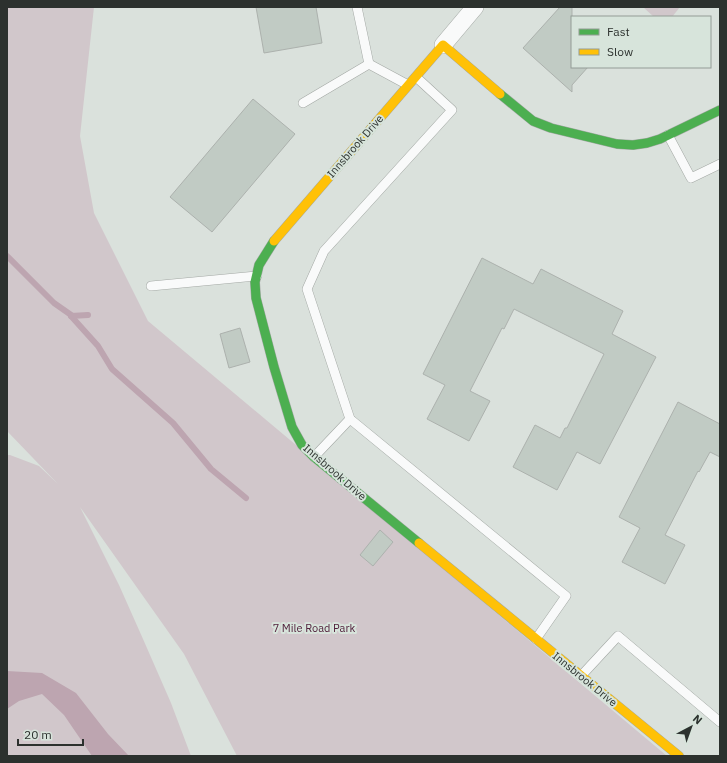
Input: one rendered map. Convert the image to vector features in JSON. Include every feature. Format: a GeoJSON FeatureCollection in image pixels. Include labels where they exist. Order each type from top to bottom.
{"type":"FeatureCollection","features":[{"type":"Feature","properties":{"kind":"street","name":"Innsbrook Drive"},"geometry":{"type":"LineString","coordinates":[[475,7],[271,245],[259,265],[255,282],[256,298],[274,367],[292,427],[302,445],[314,457],[679,756]]}},
{"type":"Feature","properties":{"kind":"street"},"geometry":{"type":"LineString","coordinates":[[443,45],[532,121],[551,128],[617,144],[628,145],[647,143],[668,135],[720,110]]}},
{"type":"Feature","properties":{"kind":"lane"},"geometry":{"type":"LineString","coordinates":[[357,7],[369,64],[408,85]]}},
{"type":"Feature","properties":{"kind":"lane"},"geometry":{"type":"LineString","coordinates":[[303,103],[369,64]]}},
{"type":"Feature","properties":{"kind":"lane"},"geometry":{"type":"LineString","coordinates":[[415,76],[452,110],[324,251],[308,289],[350,419],[566,596],[536,639]]}},
{"type":"Feature","properties":{"kind":"lane"},"geometry":{"type":"LineString","coordinates":[[668,135],[691,178],[720,164]]}},
{"type":"Feature","properties":{"kind":"lane"},"geometry":{"type":"LineString","coordinates":[[151,286],[257,276]]}},
{"type":"Feature","properties":{"kind":"lane"},"geometry":{"type":"LineString","coordinates":[[314,457],[350,419]]}},
{"type":"Feature","properties":{"kind":"lane"},"geometry":{"type":"LineString","coordinates":[[581,676],[618,636],[720,722]]}},
{"type":"Feature","properties":{"kind":"green space","name":"7 Mile Road Park"},"geometry":{"type":"Polygon","coordinates":[[[7,7],[94,7],[80,136],[94,213],[148,321],[667,756],[237,756],[184,654],[80,507],[119,585],[171,703],[191,756],[7,756],[7,455],[39,466],[58,484],[7,431],[7,7]]]}},
{"type":"Feature","properties":{"kind":"green space"},"geometry":{"type":"Polygon","coordinates":[[[643,7],[680,7],[673,16],[653,16],[643,7]]]}},
{"type":"Feature","properties":{"kind":"shaded area"},"geometry":{"type":"Polygon","coordinates":[[[7,671],[42,673],[76,693],[108,734],[129,756],[92,756],[64,715],[42,694],[19,701],[7,709],[7,671]]]}},
{"type":"Feature","properties":{"kind":"building"},"geometry":{"type":"Polygon","coordinates":[[[256,7],[316,7],[322,43],[264,53],[256,7]]]}},
{"type":"Feature","properties":{"kind":"building"},"geometry":{"type":"Polygon","coordinates":[[[560,7],[572,7],[571,68],[587,68],[572,85],[572,92],[523,48],[560,7]]]}},
{"type":"Feature","properties":{"kind":"building"},"geometry":{"type":"Polygon","coordinates":[[[253,99],[295,134],[212,232],[170,197],[253,99]]]}},
{"type":"Feature","properties":{"kind":"building"},"geometry":{"type":"Polygon","coordinates":[[[482,258],[533,284],[541,269],[623,311],[612,334],[656,357],[600,464],[577,452],[557,490],[513,467],[535,425],[560,438],[565,428],[567,428],[604,354],[514,309],[504,329],[502,328],[470,391],[490,401],[469,441],[427,419],[445,385],[423,374],[482,258]]]}},
{"type":"Feature","properties":{"kind":"building"},"geometry":{"type":"Polygon","coordinates":[[[240,328],[250,362],[229,368],[220,334],[240,328]]]}},
{"type":"Feature","properties":{"kind":"building"},"geometry":{"type":"Polygon","coordinates":[[[678,402],[720,424],[720,457],[710,452],[699,472],[698,471],[665,535],[685,545],[665,584],[622,562],[640,528],[619,517],[678,402]]]}},
{"type":"Feature","properties":{"kind":"building"},"geometry":{"type":"Polygon","coordinates":[[[380,530],[393,542],[373,566],[360,555],[380,530]]]}},
{"type":"Feature","properties":{"kind":"waterway"},"geometry":{"type":"LineString","coordinates":[[7,256],[54,303],[74,317]]}},
{"type":"Feature","properties":{"kind":"waterway"},"geometry":{"type":"LineString","coordinates":[[71,316],[88,315]]}},
{"type":"Feature","properties":{"kind":"waterway"},"geometry":{"type":"LineString","coordinates":[[71,316],[98,346],[112,369],[173,423],[211,469],[246,498]]}},
{"type":"Feature","properties":{"kind":"traffic: fast"},"geometry":{"type":"LineString","coordinates":[[500,94],[533,121],[551,128],[617,144],[633,145],[660,139],[720,110]]}},
{"type":"Feature","properties":{"kind":"traffic: fast"},"geometry":{"type":"LineString","coordinates":[[274,241],[259,265],[255,282],[256,298],[274,367],[292,427],[302,445],[314,457],[419,543]]}},
{"type":"Feature","properties":{"kind":"traffic: slow"},"geometry":{"type":"LineString","coordinates":[[274,241],[443,45],[500,94]]}},
{"type":"Feature","properties":{"kind":"traffic: slow"},"geometry":{"type":"LineString","coordinates":[[419,543],[679,756]]}}]}
